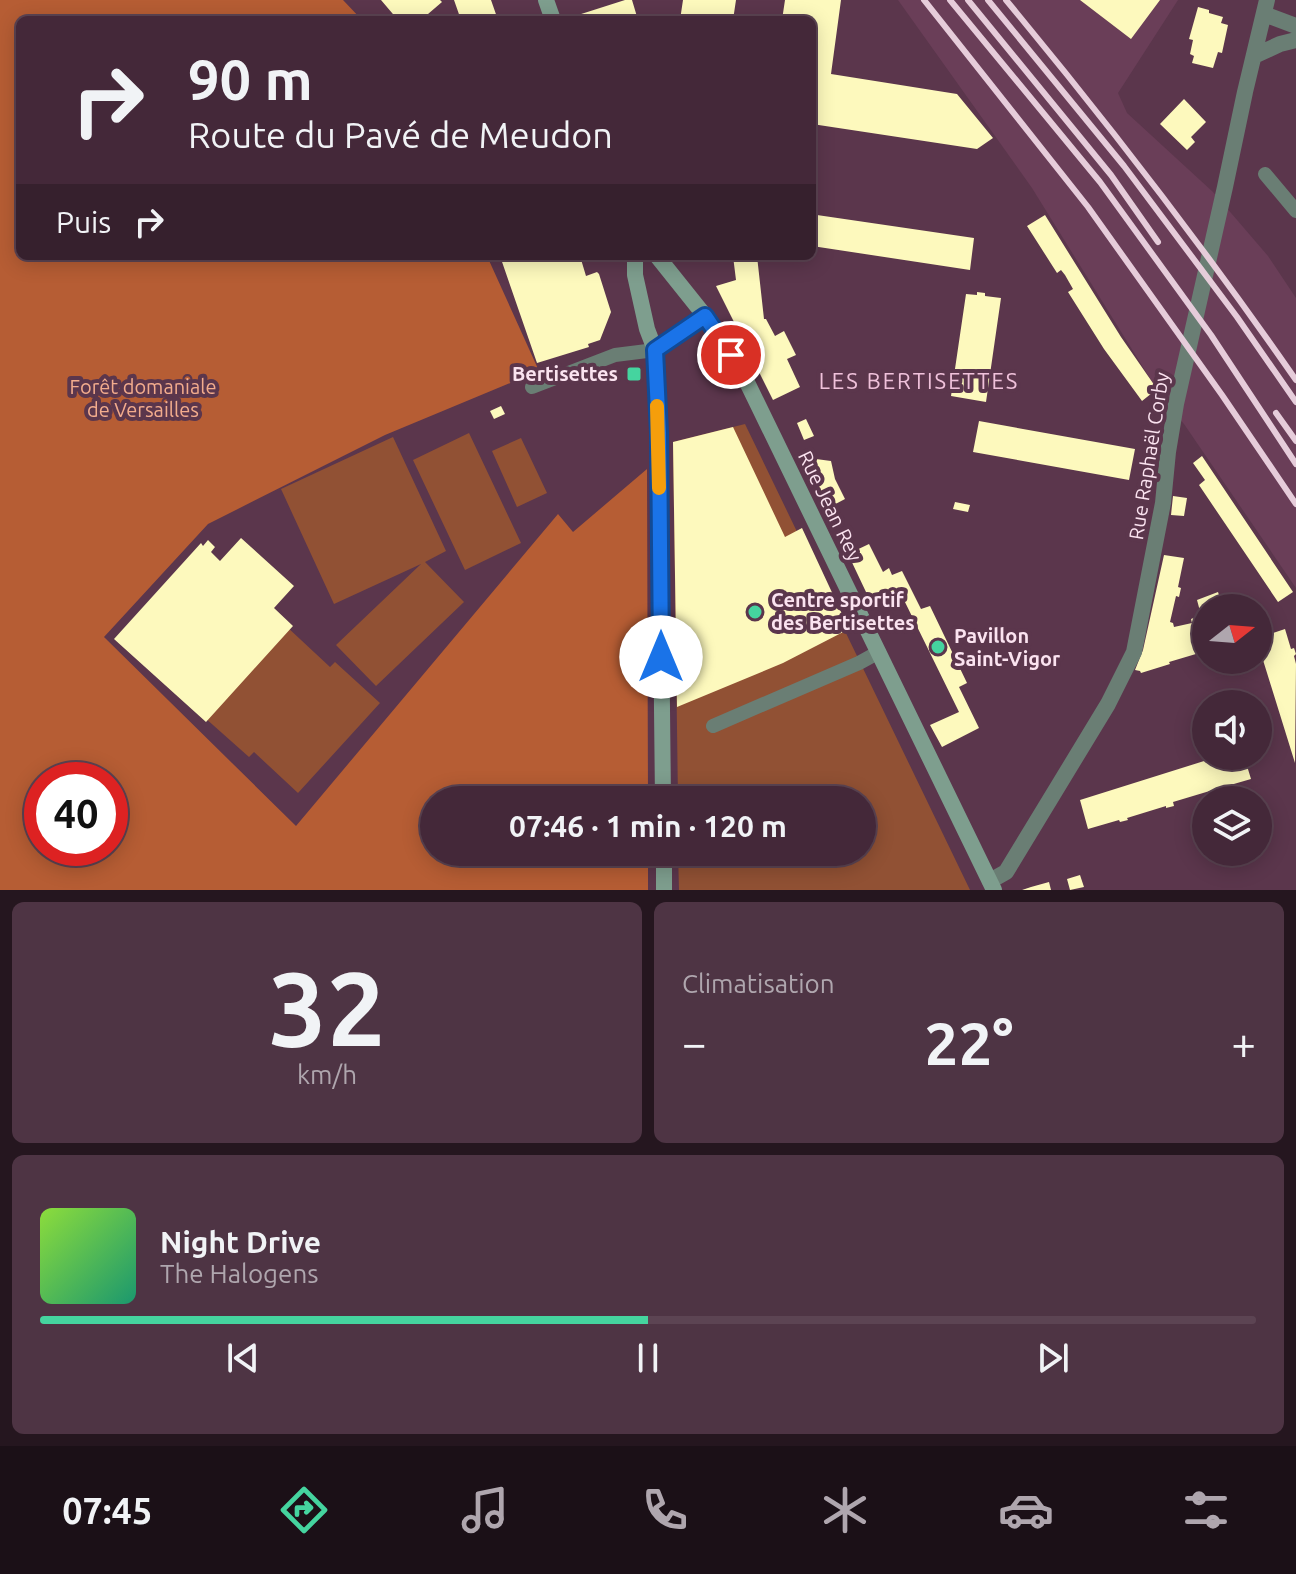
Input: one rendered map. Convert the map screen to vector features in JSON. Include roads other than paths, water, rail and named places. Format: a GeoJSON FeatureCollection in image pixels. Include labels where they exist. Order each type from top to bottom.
{"type":"FeatureCollection","features":[{"type":"Feature","properties":{"kind":"street"},"geometry":{"type":"LineString","coordinates":[[1266,7],[1296,26]]}},
{"type":"Feature","properties":{"kind":"street","name":"Rue Raphaël Corby"},"geometry":{"type":"LineString","coordinates":[[992,885],[1006,872],[1108,704],[1134,652],[1163,503],[1176,404],[1266,7]]}},
{"type":"Feature","properties":{"kind":"street"},"geometry":{"type":"LineString","coordinates":[[1254,56],[1296,40]]}},
{"type":"Feature","properties":{"kind":"street"},"geometry":{"type":"LineString","coordinates":[[635,260],[635,275],[655,350],[659,433],[663,786]]}},
{"type":"Feature","properties":{"kind":"street","name":"Rue Jean Rey"},"geometry":{"type":"LineString","coordinates":[[660,260],[705,316],[743,374],[992,885]]}},
{"type":"Feature","properties":{"kind":"street"},"geometry":{"type":"LineString","coordinates":[[655,350],[705,316]]}},
{"type":"Feature","properties":{"kind":"street"},"geometry":{"type":"LineString","coordinates":[[664,866],[664,890]]}},
{"type":"Feature","properties":{"kind":"lane"},"geometry":{"type":"LineString","coordinates":[[1265,174],[1296,211]]}},
{"type":"Feature","properties":{"kind":"lane"},"geometry":{"type":"LineString","coordinates":[[532,387],[615,355],[655,350]]}},
{"type":"Feature","properties":{"kind":"lane"},"geometry":{"type":"LineString","coordinates":[[713,726],[879,652]]}},
{"type":"Feature","properties":{"kind":"railway"},"geometry":{"type":"LineString","coordinates":[[924,0],[1088,207],[1296,504]]}},
{"type":"Feature","properties":{"kind":"railway"},"geometry":{"type":"LineString","coordinates":[[950,0],[1100,182],[1211,335],[1296,464]]}},
{"type":"Feature","properties":{"kind":"railway"},"geometry":{"type":"LineString","coordinates":[[968,0],[1111,175],[1158,242]]}},
{"type":"Feature","properties":{"kind":"railway"},"geometry":{"type":"LineString","coordinates":[[988,0],[1124,166],[1296,402]]}},
{"type":"Feature","properties":{"kind":"railway"},"geometry":{"type":"LineString","coordinates":[[1006,0],[1155,187],[1296,380]]}},
{"type":"Feature","properties":{"kind":"railway"},"geometry":{"type":"LineString","coordinates":[[1276,413],[1296,441]]}},
{"type":"Feature","properties":{"kind":"place","name":"Bertisettes"},"geometry":{"type":"Point","coordinates":[634,374]}},
{"type":"Feature","properties":{"kind":"place","name":"Centre sportif des Bertisettes"},"geometry":{"type":"Point","coordinates":[755,612]}},
{"type":"Feature","properties":{"kind":"place","name":"Pavillon Saint-Vigor"},"geometry":{"type":"Point","coordinates":[938,647]}},
{"type":"Feature","properties":{"kind":"district","name":"LES BERTISETTES"},"geometry":{"type":"Point","coordinates":[919,381]}},
{"type":"Feature","properties":{"kind":"park label","name":"Forêt domaniale de Versailles"},"geometry":{"type":"Point","coordinates":[143,398]}}]}
